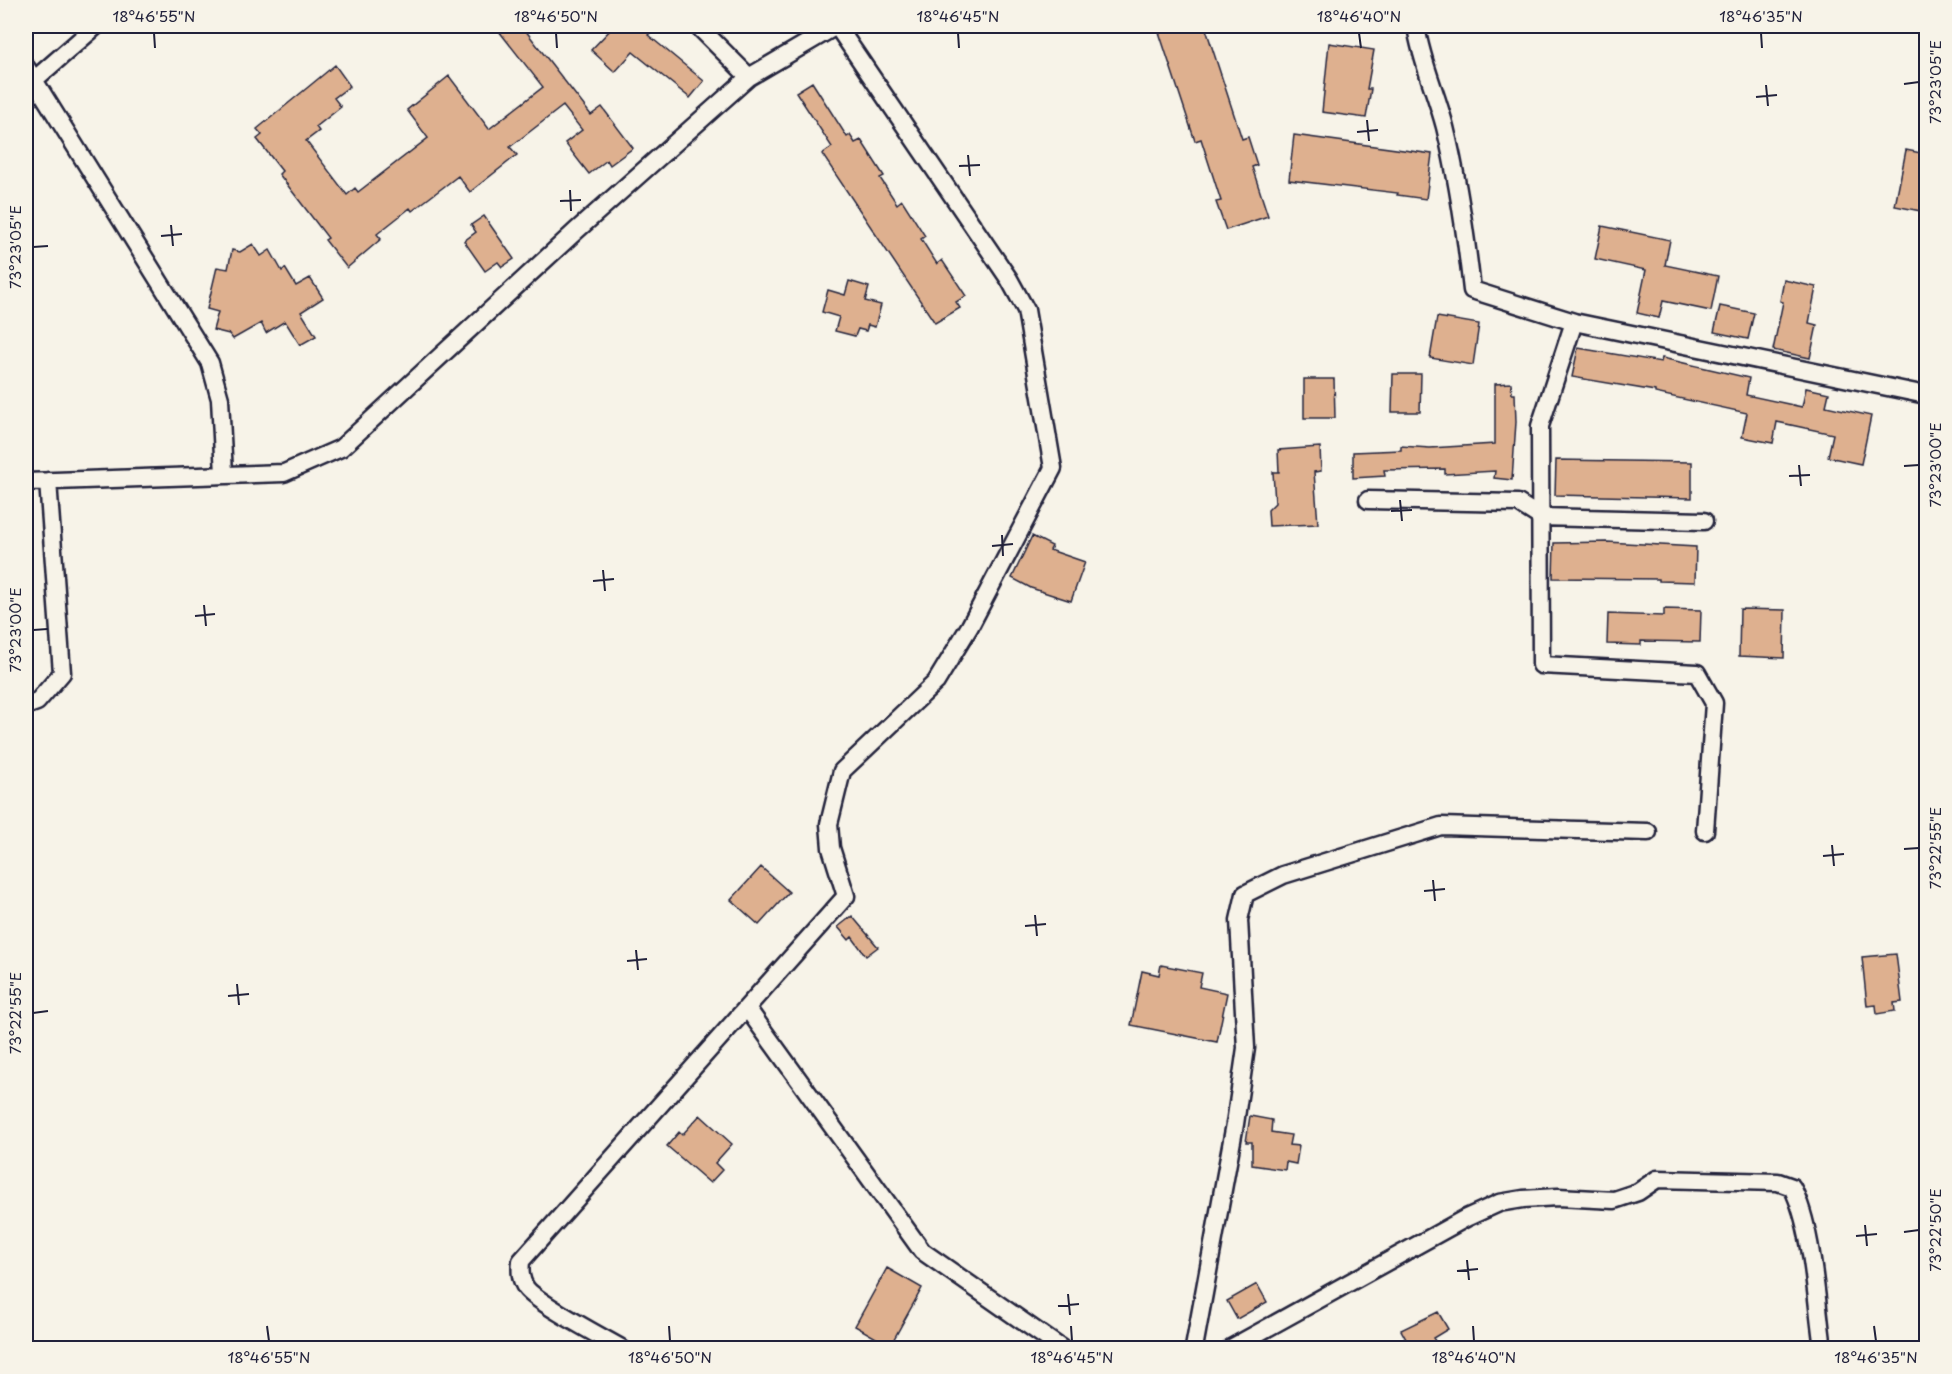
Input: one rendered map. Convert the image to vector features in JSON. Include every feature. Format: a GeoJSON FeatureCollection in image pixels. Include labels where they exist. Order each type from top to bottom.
{"type":"FeatureCollection","features":[{"type":"Feature","properties":{"kind":"street"},"geometry":{"type":"LineString","coordinates":[[96,26],[28,78],[210,363],[220,399],[224,474]]}},
{"type":"Feature","properties":{"kind":"street"},"geometry":{"type":"LineString","coordinates":[[698,26],[749,77]]}},
{"type":"Feature","properties":{"kind":"street"},"geometry":{"type":"LineString","coordinates":[[26,482],[284,473],[341,448],[577,230],[749,77],[836,26],[1009,279],[1026,310],[1053,468],[970,626],[936,682],[842,771],[829,824],[831,848],[846,896],[521,1261],[520,1273],[527,1289],[544,1303],[621,1348]]}},
{"type":"Feature","properties":{"kind":"street"},"geometry":{"type":"LineString","coordinates":[[1416,26],[1419,50],[1445,126],[1468,248],[1472,290],[1574,322],[1926,395]]}},
{"type":"Feature","properties":{"kind":"street"},"geometry":{"type":"LineString","coordinates":[[1574,322],[1540,426],[1541,665],[1697,673],[1714,703],[1705,831]]}},
{"type":"Feature","properties":{"kind":"street"},"geometry":{"type":"LineString","coordinates":[[26,706],[37,702],[62,673],[48,481]]}},
{"type":"Feature","properties":{"kind":"street"},"geometry":{"type":"LineString","coordinates":[[1368,500],[1518,503],[1540,517],[1704,521]]}},
{"type":"Feature","properties":{"kind":"street"},"geometry":{"type":"LineString","coordinates":[[1194,1348],[1235,1124],[1246,1048],[1239,920],[1245,894],[1283,875],[1441,826],[1648,832]]}},
{"type":"Feature","properties":{"kind":"street"},"geometry":{"type":"LineString","coordinates":[[747,1008],[922,1251],[1061,1348]]}},
{"type":"Feature","properties":{"kind":"street"},"geometry":{"type":"LineString","coordinates":[[1231,1348],[1466,1218],[1499,1203],[1558,1197],[1614,1200],[1638,1192],[1658,1179],[1778,1182],[1792,1187],[1802,1212],[1824,1348]]}},
{"type":"Feature","properties":{"kind":"building"},"geometry":{"type":"Polygon","coordinates":[[[495,26],[522,26],[591,115],[602,107],[633,148],[610,165],[607,160],[589,174],[565,143],[582,130],[563,106],[510,147],[517,155],[470,192],[458,176],[412,211],[410,208],[377,234],[381,239],[347,268],[325,240],[328,238],[279,174],[282,171],[257,139],[262,135],[257,129],[335,65],[350,86],[334,98],[341,107],[316,127],[319,131],[306,141],[347,195],[355,188],[358,192],[428,138],[407,110],[449,76],[489,129],[543,87],[495,26]]]}},
{"type":"Feature","properties":{"kind":"building"},"geometry":{"type":"Polygon","coordinates":[[[614,26],[657,26],[648,35],[704,81],[690,98],[633,52],[615,72],[591,50],[614,26]]]}},
{"type":"Feature","properties":{"kind":"building"},"geometry":{"type":"Polygon","coordinates":[[[1157,26],[1205,26],[1242,139],[1248,137],[1257,165],[1252,167],[1268,216],[1226,230],[1216,202],[1221,201],[1201,139],[1195,141],[1157,26]]]}},
{"type":"Feature","properties":{"kind":"building"},"geometry":{"type":"Polygon","coordinates":[[[1329,43],[1374,50],[1367,89],[1371,89],[1366,118],[1322,112],[1329,43]]]}},
{"type":"Feature","properties":{"kind":"building"},"geometry":{"type":"Polygon","coordinates":[[[812,82],[847,137],[850,135],[855,143],[861,140],[884,176],[880,178],[897,204],[902,200],[925,236],[921,239],[937,264],[942,260],[966,296],[956,302],[960,308],[935,323],[822,154],[832,147],[796,92],[812,82]]]}},
{"type":"Feature","properties":{"kind":"building"},"geometry":{"type":"Polygon","coordinates":[[[1294,135],[1432,154],[1426,199],[1397,195],[1398,193],[1289,180],[1294,135]]]}},
{"type":"Feature","properties":{"kind":"building"},"geometry":{"type":"Polygon","coordinates":[[[1906,150],[1926,154],[1926,212],[1895,206],[1906,150]]]}},
{"type":"Feature","properties":{"kind":"building"},"geometry":{"type":"Polygon","coordinates":[[[484,216],[514,259],[502,267],[498,262],[485,271],[464,241],[476,232],[471,225],[484,216]]]}},
{"type":"Feature","properties":{"kind":"building"},"geometry":{"type":"Polygon","coordinates":[[[1602,226],[1670,240],[1665,265],[1718,276],[1711,311],[1663,301],[1659,318],[1637,313],[1646,270],[1595,259],[1602,226]]]}},
{"type":"Feature","properties":{"kind":"building"},"geometry":{"type":"Polygon","coordinates":[[[253,244],[261,256],[270,250],[282,271],[285,268],[296,286],[310,278],[323,298],[301,312],[316,336],[300,345],[285,321],[266,333],[261,323],[233,339],[229,334],[213,330],[218,312],[207,309],[217,267],[228,269],[232,250],[240,252],[253,244]]]}},
{"type":"Feature","properties":{"kind":"building"},"geometry":{"type":"Polygon","coordinates":[[[1784,280],[1816,287],[1809,323],[1817,325],[1810,358],[1773,350],[1783,302],[1780,301],[1784,280]]]}},
{"type":"Feature","properties":{"kind":"building"},"geometry":{"type":"Polygon","coordinates":[[[849,281],[869,287],[865,301],[881,305],[875,327],[868,325],[866,331],[858,329],[855,336],[835,331],[839,317],[822,312],[828,290],[845,295],[849,281]]]}},
{"type":"Feature","properties":{"kind":"building"},"geometry":{"type":"Polygon","coordinates":[[[1720,306],[1754,313],[1748,339],[1714,332],[1720,306]]]}},
{"type":"Feature","properties":{"kind":"building"},"geometry":{"type":"Polygon","coordinates":[[[1437,317],[1479,324],[1473,365],[1430,358],[1437,317]]]}},
{"type":"Feature","properties":{"kind":"building"},"geometry":{"type":"Polygon","coordinates":[[[1578,348],[1661,362],[1662,358],[1749,378],[1746,395],[1802,407],[1806,388],[1829,393],[1826,406],[1871,416],[1861,464],[1828,457],[1833,434],[1777,422],[1773,443],[1742,437],[1747,413],[1655,393],[1655,391],[1572,377],[1578,348]]]}},
{"type":"Feature","properties":{"kind":"building"},"geometry":{"type":"Polygon","coordinates":[[[1393,374],[1421,374],[1420,412],[1392,412],[1393,374]]]}},
{"type":"Feature","properties":{"kind":"building"},"geometry":{"type":"Polygon","coordinates":[[[1304,379],[1334,379],[1335,418],[1304,418],[1304,379]]]}},
{"type":"Feature","properties":{"kind":"building"},"geometry":{"type":"Polygon","coordinates":[[[1511,383],[1512,394],[1515,394],[1516,422],[1512,480],[1494,478],[1495,471],[1445,474],[1445,469],[1384,470],[1385,476],[1353,478],[1353,452],[1401,450],[1401,446],[1430,448],[1495,444],[1495,384],[1511,383]]]}},
{"type":"Feature","properties":{"kind":"building"},"geometry":{"type":"Polygon","coordinates":[[[1320,447],[1321,471],[1314,472],[1318,524],[1269,526],[1268,510],[1275,503],[1273,472],[1279,472],[1278,450],[1320,447]]]}},
{"type":"Feature","properties":{"kind":"building"},"geometry":{"type":"Polygon","coordinates":[[[1556,460],[1692,462],[1692,498],[1555,495],[1556,460]]]}},
{"type":"Feature","properties":{"kind":"building"},"geometry":{"type":"Polygon","coordinates":[[[1032,536],[1052,546],[1050,550],[1085,562],[1071,601],[1031,588],[1012,578],[1032,536]]]}},
{"type":"Feature","properties":{"kind":"building"},"geometry":{"type":"Polygon","coordinates":[[[1607,542],[1696,547],[1695,582],[1659,581],[1659,579],[1553,578],[1554,543],[1607,542]]]}},
{"type":"Feature","properties":{"kind":"building"},"geometry":{"type":"Polygon","coordinates":[[[1664,609],[1701,610],[1700,642],[1641,641],[1641,645],[1607,644],[1608,614],[1664,616],[1664,609]]]}},
{"type":"Feature","properties":{"kind":"building"},"geometry":{"type":"Polygon","coordinates":[[[1740,609],[1785,610],[1784,658],[1739,656],[1740,609]]]}},
{"type":"Feature","properties":{"kind":"building"},"geometry":{"type":"Polygon","coordinates":[[[761,867],[789,892],[759,925],[731,900],[761,867]]]}},
{"type":"Feature","properties":{"kind":"building"},"geometry":{"type":"Polygon","coordinates":[[[852,916],[878,947],[866,956],[852,937],[849,940],[838,927],[852,916]]]}},
{"type":"Feature","properties":{"kind":"building"},"geometry":{"type":"Polygon","coordinates":[[[1896,954],[1902,1002],[1894,1003],[1895,1011],[1877,1014],[1876,1005],[1867,1006],[1862,957],[1896,954]]]}},
{"type":"Feature","properties":{"kind":"building"},"geometry":{"type":"Polygon","coordinates":[[[1161,965],[1202,973],[1199,987],[1227,993],[1217,1042],[1131,1025],[1142,971],[1159,975],[1161,965]]]}},
{"type":"Feature","properties":{"kind":"building"},"geometry":{"type":"Polygon","coordinates":[[[700,1115],[732,1144],[715,1163],[722,1170],[710,1183],[667,1146],[679,1132],[682,1135],[700,1115]]]}},
{"type":"Feature","properties":{"kind":"building"},"geometry":{"type":"Polygon","coordinates":[[[1250,1116],[1272,1120],[1271,1132],[1291,1135],[1289,1145],[1299,1146],[1296,1164],[1286,1162],[1285,1170],[1252,1165],[1252,1142],[1246,1142],[1250,1116]]]}},
{"type":"Feature","properties":{"kind":"building"},"geometry":{"type":"Polygon","coordinates":[[[887,1268],[922,1288],[890,1346],[855,1326],[887,1268]]]}},
{"type":"Feature","properties":{"kind":"building"},"geometry":{"type":"Polygon","coordinates":[[[1257,1284],[1267,1302],[1237,1319],[1227,1301],[1257,1284]]]}},
{"type":"Feature","properties":{"kind":"building"},"geometry":{"type":"Polygon","coordinates":[[[1438,1312],[1448,1329],[1433,1338],[1440,1348],[1411,1348],[1401,1330],[1438,1312]]]}}]}
